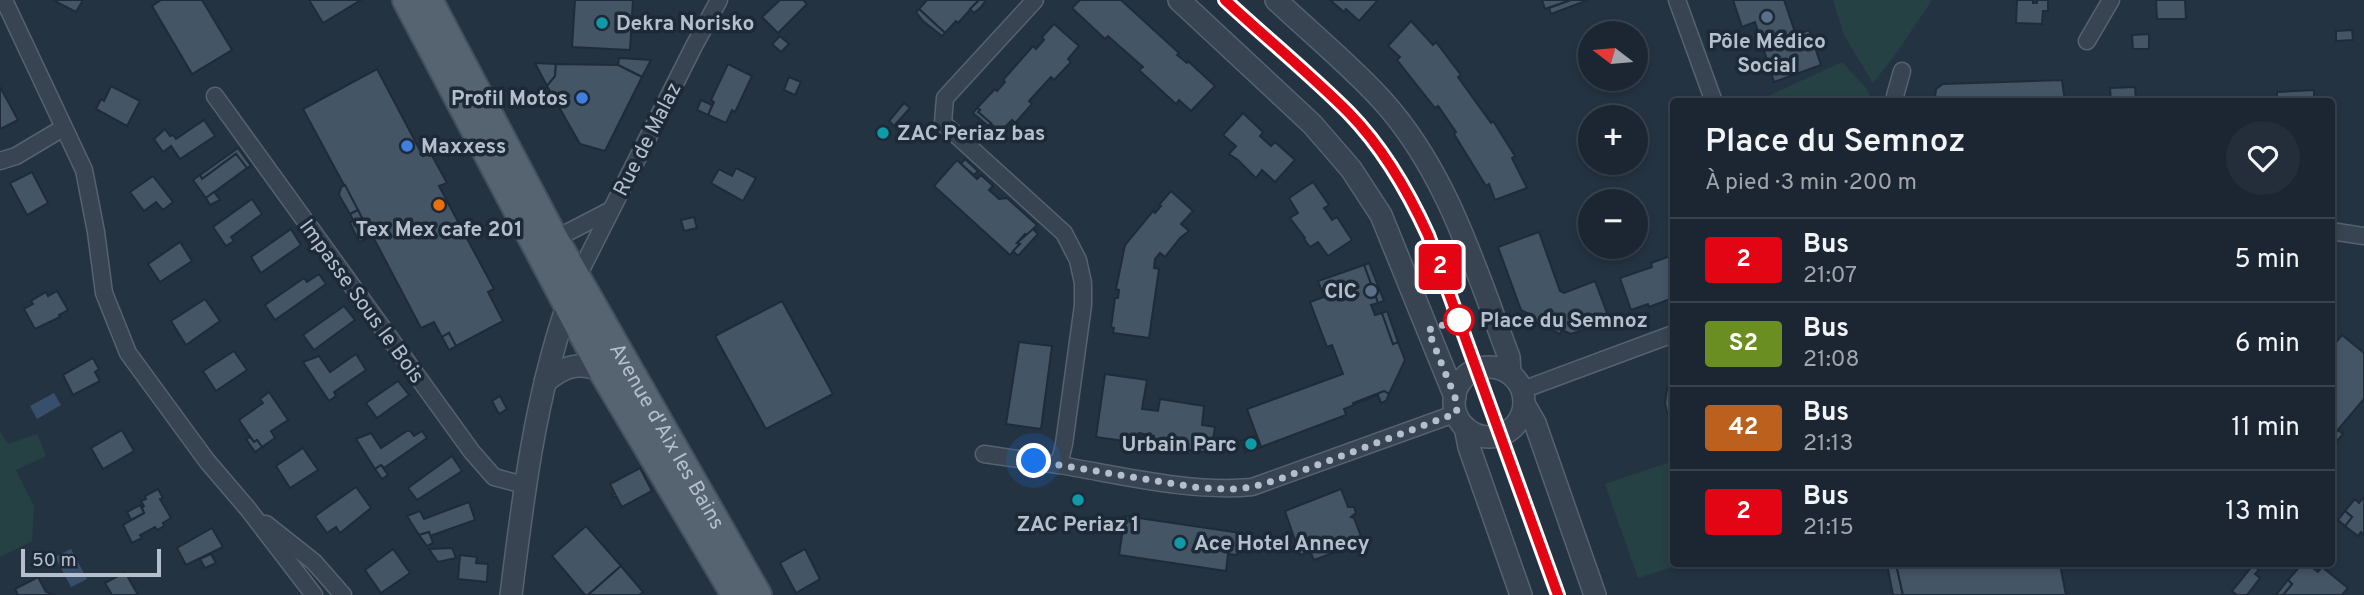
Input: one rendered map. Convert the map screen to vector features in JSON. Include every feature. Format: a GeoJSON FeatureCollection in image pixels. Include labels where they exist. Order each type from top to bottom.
{"type":"FeatureCollection","features":[{"type":"Feature","properties":{"kind":"main road","name":"Avenue d'Aix les Bains"},"geometry":{"type":"LineString","coordinates":[[407,0],[602,371],[735,595]]}},
{"type":"Feature","properties":{"kind":"main road","name":"Avenue d'Aix les Bains"},"geometry":{"type":"LineString","coordinates":[[429,0],[555,239],[758,595]]}},
{"type":"Feature","properties":{"kind":"main road"},"geometry":{"type":"LineString","coordinates":[[567,306],[577,278]]}},
{"type":"Feature","properties":{"kind":"street"},"geometry":{"type":"LineString","coordinates":[[4,0],[84,170],[104,293],[128,353],[200,452],[314,595]]}},
{"type":"Feature","properties":{"kind":"street","name":"Rue de Malaz"},"geometry":{"type":"LineString","coordinates":[[577,278],[719,0]]}},
{"type":"Feature","properties":{"kind":"street"},"geometry":{"type":"LineString","coordinates":[[1035,0],[945,98],[943,123],[1064,233],[1078,260],[1083,283],[1083,305],[1065,444],[1059,465]]}},
{"type":"Feature","properties":{"kind":"street"},"geometry":{"type":"LineString","coordinates":[[1179,0],[1312,124],[1350,169],[1381,215],[1459,412],[1521,595]]}},
{"type":"Feature","properties":{"kind":"street"},"geometry":{"type":"LineString","coordinates":[[1276,0],[1382,100],[1417,147],[1449,201],[1519,389],[1535,423],[1595,595]]}},
{"type":"Feature","properties":{"kind":"street"},"geometry":{"type":"LineString","coordinates":[[1678,0],[1713,98]]}},
{"type":"Feature","properties":{"kind":"street"},"geometry":{"type":"LineString","coordinates":[[2087,41],[2111,0]]}},
{"type":"Feature","properties":{"kind":"street"},"geometry":{"type":"LineString","coordinates":[[1896,98],[1902,71]]}},
{"type":"Feature","properties":{"kind":"street","name":"Impasse Sous le Bois"},"geometry":{"type":"LineString","coordinates":[[215,96],[472,453],[494,477],[524,485]]}},
{"type":"Feature","properties":{"kind":"street"},"geometry":{"type":"LineString","coordinates":[[0,161],[16,156],[63,128]]}},
{"type":"Feature","properties":{"kind":"street"},"geometry":{"type":"LineString","coordinates":[[555,239],[611,210]]}},
{"type":"Feature","properties":{"kind":"street"},"geometry":{"type":"LineString","coordinates":[[2335,232],[2364,236]]}},
{"type":"Feature","properties":{"kind":"street"},"geometry":{"type":"LineString","coordinates":[[511,595],[524,485],[545,382],[567,306]]}},
{"type":"Feature","properties":{"kind":"street"},"geometry":{"type":"LineString","coordinates":[[1519,389],[1670,335]]}},
{"type":"Feature","properties":{"kind":"street"},"geometry":{"type":"LineString","coordinates":[[545,382],[562,369],[577,364],[602,371]]}},
{"type":"Feature","properties":{"kind":"street"},"geometry":{"type":"LineString","coordinates":[[1500,368],[1519,389],[1517,423],[1500,435],[1482,436],[1459,412],[1462,380],[1477,369],[1500,368]]}},
{"type":"Feature","properties":{"kind":"street"},"geometry":{"type":"LineString","coordinates":[[984,454],[1200,488],[1233,489],[1252,487],[1459,412]]}},
{"type":"Feature","properties":{"kind":"street"},"geometry":{"type":"LineString","coordinates":[[248,509],[314,562],[343,595]]}},
{"type":"Feature","properties":{"kind":"green space"},"geometry":{"type":"Polygon","coordinates":[[[1833,0],[1932,0],[1873,83],[1844,35],[1833,0]]]}},
{"type":"Feature","properties":{"kind":"green space"},"geometry":{"type":"Polygon","coordinates":[[[1842,62],[1866,88],[1871,98],[1764,98],[1842,62]]]}},
{"type":"Feature","properties":{"kind":"green space"},"geometry":{"type":"Polygon","coordinates":[[[0,432],[8,444],[37,434],[46,456],[16,470],[34,506],[32,541],[0,557],[0,432]]]}},
{"type":"Feature","properties":{"kind":"green space"},"geometry":{"type":"Polygon","coordinates":[[[1670,462],[1670,567],[1673,567],[1638,578],[1605,484],[1670,462]]]}},
{"type":"Feature","properties":{"kind":"water"},"geometry":{"type":"Polygon","coordinates":[[[54,393],[61,405],[37,419],[30,406],[54,393]]]}},
{"type":"Feature","properties":{"kind":"water"},"geometry":{"type":"Polygon","coordinates":[[[71,549],[87,579],[71,587],[55,557],[71,549]]]}},
{"type":"Feature","properties":{"kind":"building"},"geometry":{"type":"Polygon","coordinates":[[[53,0],[83,0],[76,12],[53,0]]]}},
{"type":"Feature","properties":{"kind":"building"},"geometry":{"type":"Polygon","coordinates":[[[161,0],[202,0],[232,50],[192,74],[152,6],[161,0]]]}},
{"type":"Feature","properties":{"kind":"building"},"geometry":{"type":"Polygon","coordinates":[[[309,0],[361,0],[323,23],[309,0]]]}},
{"type":"Feature","properties":{"kind":"building","name":"Dekra Norisko"},"geometry":{"type":"Polygon","coordinates":[[[575,0],[633,0],[630,50],[572,47],[575,0]]]}},
{"type":"Feature","properties":{"kind":"building"},"geometry":{"type":"Polygon","coordinates":[[[780,0],[803,0],[807,4],[778,33],[762,17],[780,0]]]}},
{"type":"Feature","properties":{"kind":"building"},"geometry":{"type":"Polygon","coordinates":[[[927,0],[979,0],[945,33],[919,9],[927,0]]]}},
{"type":"Feature","properties":{"kind":"building"},"geometry":{"type":"Polygon","coordinates":[[[979,0],[986,0],[974,13],[970,9],[979,0]]]}},
{"type":"Feature","properties":{"kind":"building"},"geometry":{"type":"Polygon","coordinates":[[[1080,0],[1121,0],[1179,53],[1177,55],[1187,63],[1188,61],[1215,86],[1191,111],[1179,100],[1176,104],[1139,70],[1143,67],[1108,36],[1105,39],[1072,8],[1080,0]]]}},
{"type":"Feature","properties":{"kind":"building"},"geometry":{"type":"Polygon","coordinates":[[[1330,0],[1378,0],[1359,21],[1330,0]]]}},
{"type":"Feature","properties":{"kind":"building"},"geometry":{"type":"Polygon","coordinates":[[[1542,0],[1571,0],[1545,9],[1542,0]]]}},
{"type":"Feature","properties":{"kind":"building"},"geometry":{"type":"Polygon","coordinates":[[[1571,0],[1588,0],[1551,14],[1549,8],[1571,0]]]}},
{"type":"Feature","properties":{"kind":"building"},"geometry":{"type":"Polygon","coordinates":[[[1733,0],[1784,0],[1796,35],[1809,30],[1821,65],[1774,82],[1755,22],[1742,27],[1733,0]]]}},
{"type":"Feature","properties":{"kind":"building"},"geometry":{"type":"Polygon","coordinates":[[[2017,0],[2033,0],[2033,3],[2037,3],[2037,0],[2048,0],[2048,11],[2043,11],[2042,24],[2016,23],[2017,0]]]}},
{"type":"Feature","properties":{"kind":"building"},"geometry":{"type":"Polygon","coordinates":[[[2156,0],[2185,0],[2186,19],[2157,19],[2156,0]]]}},
{"type":"Feature","properties":{"kind":"building"},"geometry":{"type":"Polygon","coordinates":[[[919,9],[945,33],[942,36],[923,21],[916,12],[919,9]]]}},
{"type":"Feature","properties":{"kind":"building"},"geometry":{"type":"Polygon","coordinates":[[[1411,21],[1433,45],[1436,42],[1461,75],[1458,77],[1491,123],[1493,121],[1515,156],[1512,158],[1527,188],[1495,200],[1489,184],[1486,186],[1438,106],[1435,108],[1397,60],[1400,57],[1388,46],[1411,21]]]}},
{"type":"Feature","properties":{"kind":"building"},"geometry":{"type":"Polygon","coordinates":[[[1054,24],[1079,46],[1068,59],[1071,62],[1054,80],[1051,77],[1029,101],[1032,104],[1015,123],[1012,120],[1000,132],[977,108],[995,89],[997,91],[1005,82],[1003,80],[1033,46],[1036,49],[1044,40],[1042,37],[1054,24]]]}},
{"type":"Feature","properties":{"kind":"building"},"geometry":{"type":"Polygon","coordinates":[[[2352,30],[2353,40],[2336,41],[2336,31],[2352,30]]]}},
{"type":"Feature","properties":{"kind":"building"},"geometry":{"type":"Polygon","coordinates":[[[2149,34],[2149,49],[2133,49],[2132,35],[2149,34]]]}},
{"type":"Feature","properties":{"kind":"building"},"geometry":{"type":"Polygon","coordinates":[[[780,36],[789,44],[781,52],[772,44],[780,36]]]}},
{"type":"Feature","properties":{"kind":"building"},"geometry":{"type":"Polygon","coordinates":[[[619,58],[651,60],[642,77],[618,65],[619,58]]]}},
{"type":"Feature","properties":{"kind":"building"},"geometry":{"type":"Polygon","coordinates":[[[535,63],[556,64],[555,76],[547,86],[535,63]]]}},
{"type":"Feature","properties":{"kind":"building"},"geometry":{"type":"Polygon","coordinates":[[[556,64],[618,65],[642,77],[605,151],[580,144],[547,86],[555,76],[556,64]]]}},
{"type":"Feature","properties":{"kind":"building"},"geometry":{"type":"Polygon","coordinates":[[[728,64],[752,76],[735,112],[732,110],[726,123],[708,115],[714,102],[711,100],[728,64]]]}},
{"type":"Feature","properties":{"kind":"building"},"geometry":{"type":"Polygon","coordinates":[[[377,69],[423,156],[430,152],[447,183],[439,186],[494,289],[488,292],[503,321],[456,346],[449,333],[442,337],[434,322],[421,328],[372,235],[364,240],[356,226],[364,222],[303,109],[377,69]]]}},
{"type":"Feature","properties":{"kind":"building"},"geometry":{"type":"Polygon","coordinates":[[[789,77],[801,82],[795,95],[784,90],[789,77]]]}},
{"type":"Feature","properties":{"kind":"building"},"geometry":{"type":"Polygon","coordinates":[[[2062,80],[2064,98],[1935,98],[1936,89],[1943,84],[2062,80]]]}},
{"type":"Feature","properties":{"kind":"building"},"geometry":{"type":"Polygon","coordinates":[[[111,86],[140,101],[127,126],[96,109],[101,99],[104,101],[111,86]]]}},
{"type":"Feature","properties":{"kind":"building"},"geometry":{"type":"Polygon","coordinates":[[[0,87],[18,120],[0,129],[0,87]]]}},
{"type":"Feature","properties":{"kind":"building"},"geometry":{"type":"Polygon","coordinates":[[[2135,87],[2136,98],[2111,98],[2110,88],[2135,87]]]}},
{"type":"Feature","properties":{"kind":"building"},"geometry":{"type":"Polygon","coordinates":[[[2314,90],[2314,98],[2277,98],[2277,92],[2314,90]]]}},
{"type":"Feature","properties":{"kind":"building"},"geometry":{"type":"Polygon","coordinates":[[[701,100],[712,105],[708,115],[697,110],[701,100]]]}},
{"type":"Feature","properties":{"kind":"building"},"geometry":{"type":"Polygon","coordinates":[[[904,103],[910,108],[894,126],[889,121],[904,103]]]}},
{"type":"Feature","properties":{"kind":"building"},"geometry":{"type":"Polygon","coordinates":[[[977,108],[991,123],[988,126],[973,113],[977,108]]]}},
{"type":"Feature","properties":{"kind":"building"},"geometry":{"type":"Polygon","coordinates":[[[1243,113],[1263,132],[1260,136],[1271,146],[1275,142],[1295,160],[1275,182],[1262,170],[1256,178],[1229,154],[1236,146],[1223,135],[1243,113]]]}},
{"type":"Feature","properties":{"kind":"building"},"geometry":{"type":"Polygon","coordinates":[[[204,120],[215,136],[180,159],[171,146],[163,152],[154,139],[165,129],[176,139],[204,120]]]}},
{"type":"Feature","properties":{"kind":"building"},"geometry":{"type":"Polygon","coordinates":[[[238,148],[251,166],[247,168],[236,154],[202,179],[200,175],[238,148]]]}},
{"type":"Feature","properties":{"kind":"building"},"geometry":{"type":"Polygon","coordinates":[[[236,154],[247,168],[206,198],[193,180],[200,175],[202,179],[236,154]]]}},
{"type":"Feature","properties":{"kind":"building"},"geometry":{"type":"Polygon","coordinates":[[[965,159],[978,171],[974,175],[961,164],[965,159]]]}},
{"type":"Feature","properties":{"kind":"building"},"geometry":{"type":"Polygon","coordinates":[[[957,160],[977,179],[981,175],[993,186],[989,190],[999,199],[1007,198],[1037,225],[1027,236],[1025,234],[1010,255],[934,186],[957,160]]]}},
{"type":"Feature","properties":{"kind":"building"},"geometry":{"type":"Polygon","coordinates":[[[736,168],[756,178],[743,201],[711,183],[719,169],[732,176],[736,168]]]}},
{"type":"Feature","properties":{"kind":"building"},"geometry":{"type":"Polygon","coordinates":[[[32,172],[48,203],[27,215],[10,183],[32,172]]]}},
{"type":"Feature","properties":{"kind":"building"},"geometry":{"type":"Polygon","coordinates":[[[153,176],[173,202],[163,210],[156,202],[144,211],[130,192],[153,176]]]}},
{"type":"Feature","properties":{"kind":"building"},"geometry":{"type":"Polygon","coordinates":[[[1313,182],[1329,205],[1324,208],[1332,220],[1337,217],[1352,240],[1328,256],[1318,242],[1310,247],[1290,218],[1298,213],[1289,198],[1313,182]]]}},
{"type":"Feature","properties":{"kind":"building"},"geometry":{"type":"Polygon","coordinates":[[[345,185],[358,210],[350,214],[339,195],[341,187],[345,185]]]}},
{"type":"Feature","properties":{"kind":"building"},"geometry":{"type":"Polygon","coordinates":[[[1171,191],[1193,211],[1181,224],[1189,231],[1165,257],[1160,253],[1155,259],[1154,268],[1159,269],[1149,338],[1113,333],[1114,328],[1111,327],[1115,298],[1118,298],[1119,290],[1116,289],[1125,245],[1153,211],[1155,213],[1161,206],[1159,205],[1171,191]]]}},
{"type":"Feature","properties":{"kind":"building"},"geometry":{"type":"Polygon","coordinates":[[[214,192],[220,200],[210,205],[206,198],[214,192]]]}},
{"type":"Feature","properties":{"kind":"building"},"geometry":{"type":"Polygon","coordinates":[[[252,199],[262,214],[231,237],[234,241],[226,246],[213,227],[252,199]]]}},
{"type":"Feature","properties":{"kind":"building"},"geometry":{"type":"Polygon","coordinates":[[[358,210],[364,222],[356,226],[350,214],[358,210]]]}},
{"type":"Feature","properties":{"kind":"building"},"geometry":{"type":"Polygon","coordinates":[[[694,217],[697,228],[684,231],[681,220],[694,217]]]}},
{"type":"Feature","properties":{"kind":"building"},"geometry":{"type":"Polygon","coordinates":[[[353,221],[364,240],[359,242],[350,223],[353,221]]]}},
{"type":"Feature","properties":{"kind":"building"},"geometry":{"type":"Polygon","coordinates":[[[291,229],[301,245],[261,273],[251,257],[291,229]]]}},
{"type":"Feature","properties":{"kind":"building"},"geometry":{"type":"Polygon","coordinates":[[[1033,229],[1038,234],[1018,256],[1013,251],[1020,244],[1017,243],[1033,229]]]}},
{"type":"Feature","properties":{"kind":"building"},"geometry":{"type":"Polygon","coordinates":[[[1539,232],[1560,291],[1564,293],[1595,281],[1610,321],[1571,334],[1562,330],[1560,334],[1529,319],[1531,315],[1521,310],[1498,247],[1539,232]]]}},
{"type":"Feature","properties":{"kind":"building"},"geometry":{"type":"Polygon","coordinates":[[[180,242],[192,261],[160,282],[148,264],[180,242]]]}},
{"type":"Feature","properties":{"kind":"building"},"geometry":{"type":"Polygon","coordinates":[[[1670,256],[1670,299],[1631,310],[1620,278],[1652,267],[1651,263],[1670,256]]]}},
{"type":"Feature","properties":{"kind":"building"},"geometry":{"type":"Polygon","coordinates":[[[1369,263],[1384,301],[1378,303],[1364,265],[1369,263]]]}},
{"type":"Feature","properties":{"kind":"building"},"geometry":{"type":"Polygon","coordinates":[[[1364,265],[1378,303],[1371,305],[1375,315],[1382,313],[1393,344],[1398,342],[1405,360],[1389,394],[1384,391],[1353,403],[1354,405],[1344,409],[1346,415],[1261,447],[1247,409],[1343,374],[1332,345],[1327,347],[1310,302],[1324,297],[1318,281],[1364,265]]]}},
{"type":"Feature","properties":{"kind":"building"},"geometry":{"type":"Polygon","coordinates":[[[319,274],[326,284],[275,320],[265,305],[304,278],[307,282],[319,274]]]}},
{"type":"Feature","properties":{"kind":"building"},"geometry":{"type":"Polygon","coordinates":[[[57,291],[68,310],[35,329],[24,309],[46,292],[48,296],[57,291]]]}},
{"type":"Feature","properties":{"kind":"building"},"geometry":{"type":"Polygon","coordinates":[[[205,299],[220,321],[186,345],[171,321],[205,299]]]}},
{"type":"Feature","properties":{"kind":"building"},"geometry":{"type":"Polygon","coordinates":[[[782,301],[833,394],[766,429],[715,336],[782,301]]]}},
{"type":"Feature","properties":{"kind":"building"},"geometry":{"type":"Polygon","coordinates":[[[344,306],[355,320],[314,350],[303,335],[344,306]]]}},
{"type":"Feature","properties":{"kind":"building"},"geometry":{"type":"Polygon","coordinates":[[[1387,311],[1398,342],[1393,344],[1382,313],[1387,311]]]}},
{"type":"Feature","properties":{"kind":"building"},"geometry":{"type":"Polygon","coordinates":[[[449,333],[456,346],[449,350],[442,337],[449,333]]]}},
{"type":"Feature","properties":{"kind":"building"},"geometry":{"type":"Polygon","coordinates":[[[2342,335],[2364,353],[2364,399],[2335,433],[2335,343],[2342,335]]]}},
{"type":"Feature","properties":{"kind":"building"},"geometry":{"type":"Polygon","coordinates":[[[1019,342],[1052,346],[1041,429],[1006,424],[1019,342]]]}},
{"type":"Feature","properties":{"kind":"building"},"geometry":{"type":"Polygon","coordinates":[[[234,351],[247,370],[216,391],[203,371],[234,351]]]}},
{"type":"Feature","properties":{"kind":"building"},"geometry":{"type":"Polygon","coordinates":[[[356,354],[366,370],[334,392],[336,396],[329,401],[303,362],[319,356],[330,372],[356,354]]]}},
{"type":"Feature","properties":{"kind":"building"},"geometry":{"type":"Polygon","coordinates":[[[93,358],[99,369],[95,372],[100,381],[73,395],[63,375],[93,358]]]}},
{"type":"Feature","properties":{"kind":"building"},"geometry":{"type":"Polygon","coordinates":[[[1105,374],[1147,380],[1142,409],[1158,411],[1160,399],[1204,406],[1202,425],[1215,427],[1211,453],[1153,445],[1154,436],[1139,433],[1138,443],[1096,437],[1105,374]]]}},
{"type":"Feature","properties":{"kind":"building"},"geometry":{"type":"Polygon","coordinates":[[[398,381],[409,395],[377,418],[366,403],[398,381]]]}},
{"type":"Feature","properties":{"kind":"building"},"geometry":{"type":"Polygon","coordinates":[[[1670,384],[1670,412],[1667,413],[1665,403],[1670,384]]]}},
{"type":"Feature","properties":{"kind":"building"},"geometry":{"type":"Polygon","coordinates":[[[1384,391],[1389,394],[1386,401],[1381,403],[1378,395],[1354,404],[1384,391]]]}},
{"type":"Feature","properties":{"kind":"building"},"geometry":{"type":"Polygon","coordinates":[[[269,392],[288,420],[271,431],[275,438],[262,447],[257,440],[254,442],[239,420],[263,403],[260,399],[269,392]]]}},
{"type":"Feature","properties":{"kind":"building"},"geometry":{"type":"Polygon","coordinates":[[[500,396],[507,409],[499,414],[492,401],[500,396]]]}},
{"type":"Feature","properties":{"kind":"building"},"geometry":{"type":"Polygon","coordinates":[[[122,430],[134,451],[103,469],[91,448],[122,430]]]}},
{"type":"Feature","properties":{"kind":"building"},"geometry":{"type":"Polygon","coordinates":[[[2338,430],[2343,434],[2335,443],[2335,433],[2338,430]]]}},
{"type":"Feature","properties":{"kind":"building"},"geometry":{"type":"Polygon","coordinates":[[[407,431],[414,436],[422,431],[427,438],[384,468],[381,465],[375,469],[356,439],[371,433],[381,448],[407,431]]]}},
{"type":"Feature","properties":{"kind":"building","name":"Urbain Parc"},"geometry":{"type":"Polygon","coordinates":[[[1257,436],[1261,447],[1245,452],[1241,441],[1257,436]]]}},
{"type":"Feature","properties":{"kind":"building"},"geometry":{"type":"Polygon","coordinates":[[[250,437],[254,442],[257,440],[262,447],[255,452],[246,439],[250,437]]]}},
{"type":"Feature","properties":{"kind":"building"},"geometry":{"type":"Polygon","coordinates":[[[303,448],[318,470],[290,488],[276,466],[303,448]]]}},
{"type":"Feature","properties":{"kind":"building"},"geometry":{"type":"Polygon","coordinates":[[[452,456],[462,471],[417,500],[408,488],[452,456]]]}},
{"type":"Feature","properties":{"kind":"building"},"geometry":{"type":"Polygon","coordinates":[[[381,465],[388,475],[382,479],[375,469],[381,465]]]}},
{"type":"Feature","properties":{"kind":"building"},"geometry":{"type":"Polygon","coordinates":[[[640,468],[652,491],[622,507],[616,496],[613,498],[612,495],[615,494],[610,484],[640,468]]]}},
{"type":"Feature","properties":{"kind":"building"},"geometry":{"type":"Polygon","coordinates":[[[356,487],[371,508],[340,533],[336,527],[327,533],[315,516],[356,487]]]}},
{"type":"Feature","properties":{"kind":"building"},"geometry":{"type":"Polygon","coordinates":[[[158,489],[163,498],[160,499],[171,518],[163,523],[164,526],[157,530],[155,527],[132,543],[123,525],[144,513],[141,501],[158,489]]]}},
{"type":"Feature","properties":{"kind":"building"},"geometry":{"type":"Polygon","coordinates":[[[1341,489],[1348,507],[1354,507],[1356,513],[1351,517],[1354,518],[1363,542],[1314,560],[1310,551],[1300,555],[1285,511],[1341,489]]]}},
{"type":"Feature","properties":{"kind":"building"},"geometry":{"type":"Polygon","coordinates":[[[2364,497],[2364,535],[2361,532],[2358,536],[2345,526],[2352,517],[2345,511],[2355,499],[2359,503],[2364,497]]]}},
{"type":"Feature","properties":{"kind":"building"},"geometry":{"type":"Polygon","coordinates":[[[469,502],[475,520],[430,536],[429,532],[419,535],[407,516],[420,511],[424,519],[469,502]]]}},
{"type":"Feature","properties":{"kind":"building"},"geometry":{"type":"Polygon","coordinates":[[[140,505],[144,513],[131,520],[127,512],[140,505]]]}},
{"type":"Feature","properties":{"kind":"building"},"geometry":{"type":"Polygon","coordinates":[[[2345,511],[2352,517],[2345,526],[2338,520],[2345,511]]]}},
{"type":"Feature","properties":{"kind":"building","name":"Ace Hotel Annecy"},"geometry":{"type":"Polygon","coordinates":[[[1125,516],[1241,533],[1237,555],[1228,554],[1226,571],[1119,555],[1125,516]]]}},
{"type":"Feature","properties":{"kind":"building"},"geometry":{"type":"Polygon","coordinates":[[[586,526],[621,566],[588,595],[585,595],[552,556],[586,526]]]}},
{"type":"Feature","properties":{"kind":"building"},"geometry":{"type":"Polygon","coordinates":[[[212,528],[223,547],[186,565],[177,548],[212,528]]]}},
{"type":"Feature","properties":{"kind":"building"},"geometry":{"type":"Polygon","coordinates":[[[429,532],[433,543],[427,546],[419,535],[429,532]]]}},
{"type":"Feature","properties":{"kind":"building"},"geometry":{"type":"Polygon","coordinates":[[[452,548],[456,558],[438,562],[429,549],[452,548]]]}},
{"type":"Feature","properties":{"kind":"building"},"geometry":{"type":"Polygon","coordinates":[[[393,549],[410,573],[381,593],[365,570],[393,549]]]}},
{"type":"Feature","properties":{"kind":"building"},"geometry":{"type":"Polygon","coordinates":[[[805,549],[820,579],[796,593],[780,563],[805,549]]]}},
{"type":"Feature","properties":{"kind":"building"},"geometry":{"type":"Polygon","coordinates":[[[211,554],[216,563],[205,568],[200,559],[211,554]]]}},
{"type":"Feature","properties":{"kind":"building"},"geometry":{"type":"Polygon","coordinates":[[[460,555],[477,557],[476,563],[488,564],[487,582],[458,579],[460,555]]]}},
{"type":"Feature","properties":{"kind":"building"},"geometry":{"type":"Polygon","coordinates":[[[621,566],[643,592],[639,595],[588,595],[621,566]]]}},
{"type":"Feature","properties":{"kind":"building"},"geometry":{"type":"Polygon","coordinates":[[[1888,567],[1897,567],[1903,595],[1893,595],[1888,567]]]}},
{"type":"Feature","properties":{"kind":"building"},"geometry":{"type":"Polygon","coordinates":[[[1897,567],[2061,567],[2066,595],[1903,595],[1897,567]]]}},
{"type":"Feature","properties":{"kind":"building"},"geometry":{"type":"Polygon","coordinates":[[[2251,567],[2259,570],[2255,574],[2260,578],[2247,595],[2237,595],[2232,591],[2251,567]]]}},
{"type":"Feature","properties":{"kind":"building"},"geometry":{"type":"Polygon","coordinates":[[[2299,567],[2311,567],[2318,572],[2322,567],[2348,588],[2342,595],[2283,595],[2292,584],[2288,580],[2299,567]]]}},
{"type":"Feature","properties":{"kind":"building"},"geometry":{"type":"Polygon","coordinates":[[[125,572],[138,595],[112,595],[105,583],[125,572]]]}},
{"type":"Feature","properties":{"kind":"building"},"geometry":{"type":"Polygon","coordinates":[[[38,577],[46,592],[56,595],[18,595],[15,589],[38,577]]]}},
{"type":"Feature","properties":{"kind":"building"},"geometry":{"type":"Polygon","coordinates":[[[2288,580],[2292,584],[2283,595],[2276,595],[2288,580]]]}},
{"type":"Feature","properties":{"kind":"bus line","name":"2"},"geometry":{"type":"LineString","coordinates":[[1225,0],[1350,115],[1376,146],[1412,200],[1428,235],[1558,595]]}},
{"type":"Feature","properties":{"kind":"place","name":"Pôle Médico Social"},"geometry":{"type":"Point","coordinates":[1767,17]}},
{"type":"Feature","properties":{"kind":"place","name":"Dekra Norisko"},"geometry":{"type":"Point","coordinates":[602,23]}},
{"type":"Feature","properties":{"kind":"place","name":"Profil Motos"},"geometry":{"type":"Point","coordinates":[582,98]}},
{"type":"Feature","properties":{"kind":"place","name":"ZAC Periaz bas"},"geometry":{"type":"Point","coordinates":[883,133]}},
{"type":"Feature","properties":{"kind":"place","name":"Maxxess"},"geometry":{"type":"Point","coordinates":[407,146]}},
{"type":"Feature","properties":{"kind":"place","name":"Tex Mex cafe 201"},"geometry":{"type":"Point","coordinates":[439,205]}},
{"type":"Feature","properties":{"kind":"place","name":"CIC"},"geometry":{"type":"Point","coordinates":[1371,291]}},
{"type":"Feature","properties":{"kind":"place","name":"Place du Semnoz"},"geometry":{"type":"Point","coordinates":[1459,320]}},
{"type":"Feature","properties":{"kind":"place","name":"Urbain Parc"},"geometry":{"type":"Point","coordinates":[1251,444]}},
{"type":"Feature","properties":{"kind":"place","name":"ZAC Periaz 1"},"geometry":{"type":"Point","coordinates":[1078,500]}},
{"type":"Feature","properties":{"kind":"place","name":"Ace Hotel Annecy"},"geometry":{"type":"Point","coordinates":[1180,543]}},
{"type":"Feature","properties":{"kind":"route"},"geometry":{"type":"LineString","coordinates":[[1034,461],[1200,488],[1233,489],[1277,480],[1457,413],[1455,397],[1428,330],[1459,320]]}}]}
